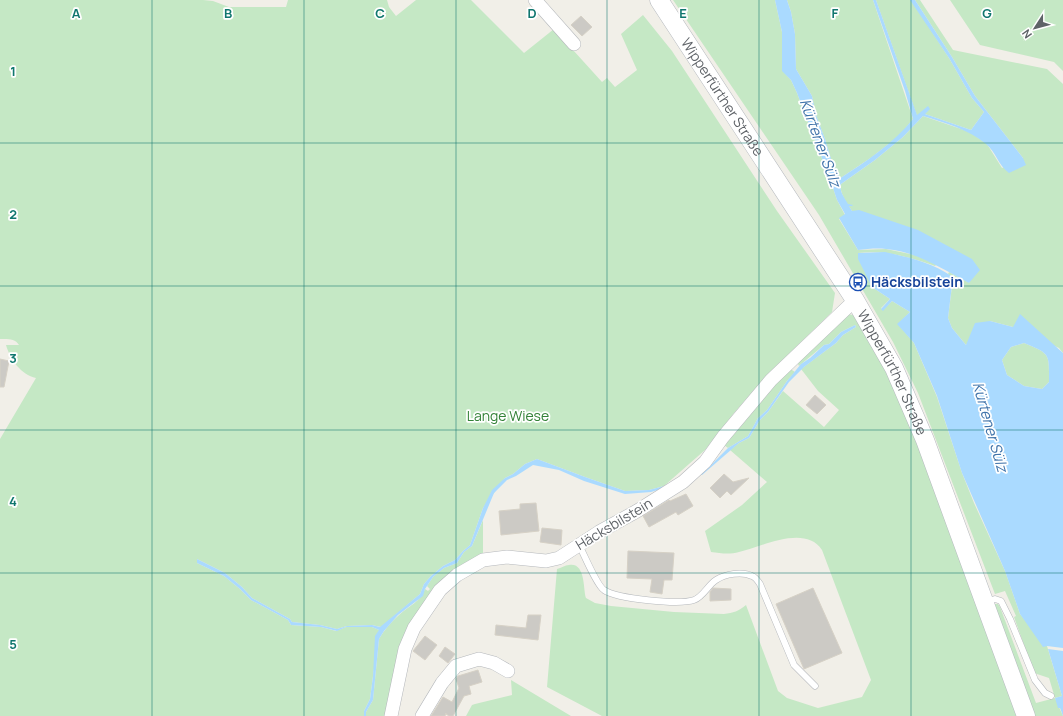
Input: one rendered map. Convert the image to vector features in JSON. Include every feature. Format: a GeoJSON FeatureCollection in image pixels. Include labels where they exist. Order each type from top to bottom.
{"type":"FeatureCollection","features":[{"type":"Feature","properties":{"kind":"main road","name":"Wipperfürther Straße"},"geometry":{"type":"LineString","coordinates":[[659,0],[855,300],[894,368],[925,440],[1026,716]]}},
{"type":"Feature","properties":{"kind":"street"},"geometry":{"type":"LineString","coordinates":[[535,0],[574,44]]}},
{"type":"Feature","properties":{"kind":"street","name":"Häcksbilstein"},"geometry":{"type":"LineString","coordinates":[[391,716],[405,649],[414,628],[440,590],[456,575],[484,560],[507,557],[546,561],[559,558],[684,482],[705,462],[723,437],[770,380],[855,300]]}},
{"type":"Feature","properties":{"kind":"street"},"geometry":{"type":"LineString","coordinates":[[422,716],[442,683],[456,666],[479,659],[494,663],[508,671]]}},
{"type":"Feature","properties":{"kind":"lane"},"geometry":{"type":"LineString","coordinates":[[579,545],[597,583],[603,590],[612,594],[632,598],[680,602],[694,600],[716,580],[725,576],[742,573],[752,576],[760,584],[794,665],[815,686]]}},
{"type":"Feature","properties":{"kind":"lane"},"geometry":{"type":"LineString","coordinates":[[985,603],[995,599],[1001,601],[1035,680],[1045,694],[1050,696]]}},
{"type":"Feature","properties":{"kind":"green space","name":"Lange Wiese"},"geometry":{"type":"Polygon","coordinates":[[[0,0],[203,0],[213,1],[229,7],[286,7],[288,0],[387,0],[389,7],[396,16],[416,0],[471,0],[524,53],[554,29],[602,82],[607,78],[615,87],[637,70],[621,34],[643,15],[672,51],[777,211],[835,293],[832,312],[767,375],[734,413],[705,450],[664,486],[649,490],[625,491],[537,459],[525,464],[513,474],[505,478],[483,508],[470,545],[455,560],[443,566],[431,576],[424,584],[420,594],[381,627],[372,625],[347,626],[337,629],[320,625],[292,622],[290,619],[252,598],[242,587],[225,573],[197,559],[197,563],[224,576],[251,600],[288,620],[291,625],[321,627],[336,631],[346,627],[372,627],[379,630],[370,699],[364,711],[364,716],[0,716],[0,439],[36,378],[21,370],[10,356],[6,345],[19,345],[11,339],[0,339],[0,0]]]}},
{"type":"Feature","properties":{"kind":"green space"},"geometry":{"type":"Polygon","coordinates":[[[673,0],[775,0],[782,32],[783,71],[791,80],[797,93],[837,200],[845,215],[839,219],[858,250],[886,249],[915,255],[937,264],[935,266],[907,257],[888,253],[858,253],[872,287],[890,299],[881,308],[883,310],[892,301],[910,312],[898,324],[914,343],[937,397],[962,473],[1005,571],[1020,614],[1047,646],[1062,696],[1055,698],[1049,678],[1034,673],[1014,617],[1016,616],[1005,591],[995,594],[918,393],[893,342],[819,215],[673,0]]]}},
{"type":"Feature","properties":{"kind":"green space"},"geometry":{"type":"Polygon","coordinates":[[[787,0],[873,0],[913,119],[900,135],[872,157],[839,179],[816,115],[812,96],[796,69],[795,34],[787,0]]]}},
{"type":"Feature","properties":{"kind":"green space"},"geometry":{"type":"Polygon","coordinates":[[[876,0],[911,0],[949,58],[972,98],[984,112],[971,130],[925,114],[917,116],[876,0]]]}},
{"type":"Feature","properties":{"kind":"green space"},"geometry":{"type":"Polygon","coordinates":[[[915,0],[920,0],[953,50],[1047,69],[1063,84],[1063,353],[1059,348],[1013,327],[990,321],[966,345],[952,328],[948,318],[953,278],[948,274],[949,272],[970,283],[852,211],[842,194],[841,184],[875,160],[903,137],[923,116],[970,132],[987,144],[1002,168],[1023,158],[975,96],[915,0]]]}},
{"type":"Feature","properties":{"kind":"green space"},"geometry":{"type":"Polygon","coordinates":[[[950,0],[1063,0],[1063,71],[1054,62],[980,45],[950,0]]]}},
{"type":"Feature","properties":{"kind":"green space"},"geometry":{"type":"Polygon","coordinates":[[[848,314],[857,316],[904,404],[1018,716],[602,716],[547,687],[557,569],[566,565],[574,565],[581,572],[583,577],[586,598],[595,603],[674,612],[724,614],[741,609],[746,605],[778,691],[787,698],[818,708],[862,697],[871,680],[822,550],[814,542],[794,538],[770,542],[735,553],[725,554],[711,552],[705,531],[742,505],[767,482],[730,450],[749,438],[760,420],[768,412],[783,391],[824,427],[839,410],[818,391],[801,369],[836,343],[843,335],[856,327],[855,325],[841,332],[829,344],[824,345],[799,366],[798,364],[799,361],[848,314]]]}},
{"type":"Feature","properties":{"kind":"green space"},"geometry":{"type":"Polygon","coordinates":[[[1024,343],[1039,350],[1047,356],[1049,366],[1049,382],[1042,389],[1024,386],[1007,375],[1002,360],[1011,347],[1024,343]]]}},
{"type":"Feature","properties":{"kind":"green space"},"geometry":{"type":"Polygon","coordinates":[[[789,370],[795,372],[767,410],[758,418],[748,436],[728,448],[724,445],[776,384],[789,370]]]}},
{"type":"Feature","properties":{"kind":"green space"},"geometry":{"type":"Polygon","coordinates":[[[483,520],[483,555],[466,563],[442,580],[412,623],[388,716],[366,716],[366,712],[373,700],[379,639],[396,618],[421,597],[425,589],[428,591],[430,589],[427,586],[433,577],[444,568],[457,563],[464,552],[472,546],[483,520]]]}},
{"type":"Feature","properties":{"kind":"green space"},"geometry":{"type":"Polygon","coordinates":[[[994,604],[998,604],[1000,607],[1036,703],[1055,698],[1063,716],[1031,716],[994,604]]]}},
{"type":"Feature","properties":{"kind":"green space"},"geometry":{"type":"Polygon","coordinates":[[[511,680],[571,716],[466,716],[472,705],[512,695],[511,680]]]}},
{"type":"Feature","properties":{"kind":"water","name":"Kürtener Sülz"},"geometry":{"type":"Polygon","coordinates":[[[775,0],[787,0],[795,34],[796,69],[812,96],[816,115],[839,179],[869,159],[897,137],[913,119],[905,91],[873,0],[876,0],[917,115],[928,106],[930,109],[925,114],[971,130],[984,112],[972,98],[949,58],[910,0],[915,0],[975,96],[1023,158],[1026,165],[1009,173],[1005,170],[989,147],[972,134],[923,116],[903,137],[875,160],[841,184],[841,189],[842,194],[848,204],[853,205],[849,206],[852,211],[859,210],[918,230],[972,259],[980,270],[969,283],[919,257],[909,254],[883,249],[858,250],[839,218],[845,214],[837,200],[797,93],[791,80],[782,71],[782,32],[775,0]]]}},
{"type":"Feature","properties":{"kind":"water","name":"Kürtener Sülz"},"geometry":{"type":"Polygon","coordinates":[[[885,252],[904,256],[929,264],[953,277],[948,318],[952,328],[966,345],[975,323],[990,321],[1013,327],[1020,314],[1063,353],[1063,648],[1043,647],[1020,614],[1005,571],[962,473],[937,396],[914,343],[897,324],[910,312],[892,301],[883,311],[881,309],[890,299],[872,287],[858,259],[858,253],[885,252]],[[1024,343],[1011,347],[1002,360],[1007,375],[1024,386],[1042,389],[1049,382],[1049,366],[1047,356],[1039,350],[1024,343]]]}},
{"type":"Feature","properties":{"kind":"water"},"geometry":{"type":"Polygon","coordinates":[[[855,325],[856,327],[843,335],[836,343],[804,367],[789,382],[768,412],[760,420],[749,438],[739,443],[702,475],[700,474],[728,448],[748,436],[758,418],[767,410],[801,364],[824,345],[829,344],[841,332],[855,325]]]}},
{"type":"Feature","properties":{"kind":"water"},"geometry":{"type":"Polygon","coordinates":[[[537,459],[625,491],[649,490],[664,486],[661,489],[651,492],[625,494],[584,481],[559,470],[533,465],[507,480],[494,493],[472,546],[464,552],[457,563],[444,568],[433,577],[425,589],[423,596],[398,615],[379,639],[373,700],[366,712],[366,716],[364,716],[364,711],[370,699],[375,636],[379,630],[372,627],[346,627],[337,631],[321,627],[291,625],[288,620],[251,600],[224,576],[197,563],[197,559],[225,573],[242,587],[252,598],[290,619],[292,622],[320,625],[337,629],[347,626],[372,625],[380,627],[420,594],[424,584],[431,576],[443,566],[455,560],[470,545],[483,508],[492,490],[505,478],[513,474],[525,464],[537,459]]]}},
{"type":"Feature","properties":{"kind":"water"},"geometry":{"type":"Polygon","coordinates":[[[1048,649],[1063,651],[1063,716],[1060,708],[1058,708],[1055,698],[1062,696],[1048,649]]]}},
{"type":"Feature","properties":{"kind":"building"},"geometry":{"type":"Polygon","coordinates":[[[581,16],[592,27],[582,36],[571,25],[581,16]]]}},
{"type":"Feature","properties":{"kind":"building"},"geometry":{"type":"Polygon","coordinates":[[[0,359],[9,361],[4,387],[0,387],[0,359]]]}},
{"type":"Feature","properties":{"kind":"building"},"geometry":{"type":"Polygon","coordinates":[[[815,395],[826,405],[817,414],[806,405],[815,395]]]}},
{"type":"Feature","properties":{"kind":"building"},"geometry":{"type":"Polygon","coordinates":[[[724,474],[733,482],[749,478],[731,495],[727,491],[720,498],[710,488],[724,474]]]}},
{"type":"Feature","properties":{"kind":"building"},"geometry":{"type":"Polygon","coordinates":[[[686,494],[693,506],[678,515],[676,512],[649,527],[643,516],[669,500],[670,501],[686,494]]]}},
{"type":"Feature","properties":{"kind":"building"},"geometry":{"type":"Polygon","coordinates":[[[536,503],[539,531],[501,535],[499,511],[520,509],[520,504],[536,503]]]}},
{"type":"Feature","properties":{"kind":"building"},"geometry":{"type":"Polygon","coordinates":[[[542,528],[562,530],[561,545],[540,542],[542,528]]]}},
{"type":"Feature","properties":{"kind":"building"},"geometry":{"type":"Polygon","coordinates":[[[628,551],[674,553],[672,580],[664,580],[662,594],[650,592],[652,579],[627,578],[628,551]]]}},
{"type":"Feature","properties":{"kind":"building"},"geometry":{"type":"Polygon","coordinates":[[[713,588],[731,589],[731,600],[710,601],[710,592],[713,588]]]}},
{"type":"Feature","properties":{"kind":"building"},"geometry":{"type":"Polygon","coordinates":[[[813,588],[842,653],[804,669],[776,604],[813,588]]]}},
{"type":"Feature","properties":{"kind":"building"},"geometry":{"type":"Polygon","coordinates":[[[528,615],[541,615],[538,640],[495,635],[496,625],[526,628],[528,615]]]}},
{"type":"Feature","properties":{"kind":"building"},"geometry":{"type":"Polygon","coordinates":[[[425,636],[437,645],[425,660],[413,651],[425,636]]]}},
{"type":"Feature","properties":{"kind":"building"},"geometry":{"type":"Polygon","coordinates":[[[445,647],[455,654],[448,663],[439,656],[445,647]]]}},
{"type":"Feature","properties":{"kind":"building"},"geometry":{"type":"Polygon","coordinates":[[[478,670],[482,682],[469,686],[471,694],[464,696],[453,716],[449,716],[446,713],[445,716],[431,716],[443,697],[452,702],[459,688],[456,679],[458,676],[478,670]]]}},
{"type":"Feature","properties":{"kind":"place","name":"Häcksbilstein"},"geometry":{"type":"Point","coordinates":[858,282]}}]}
